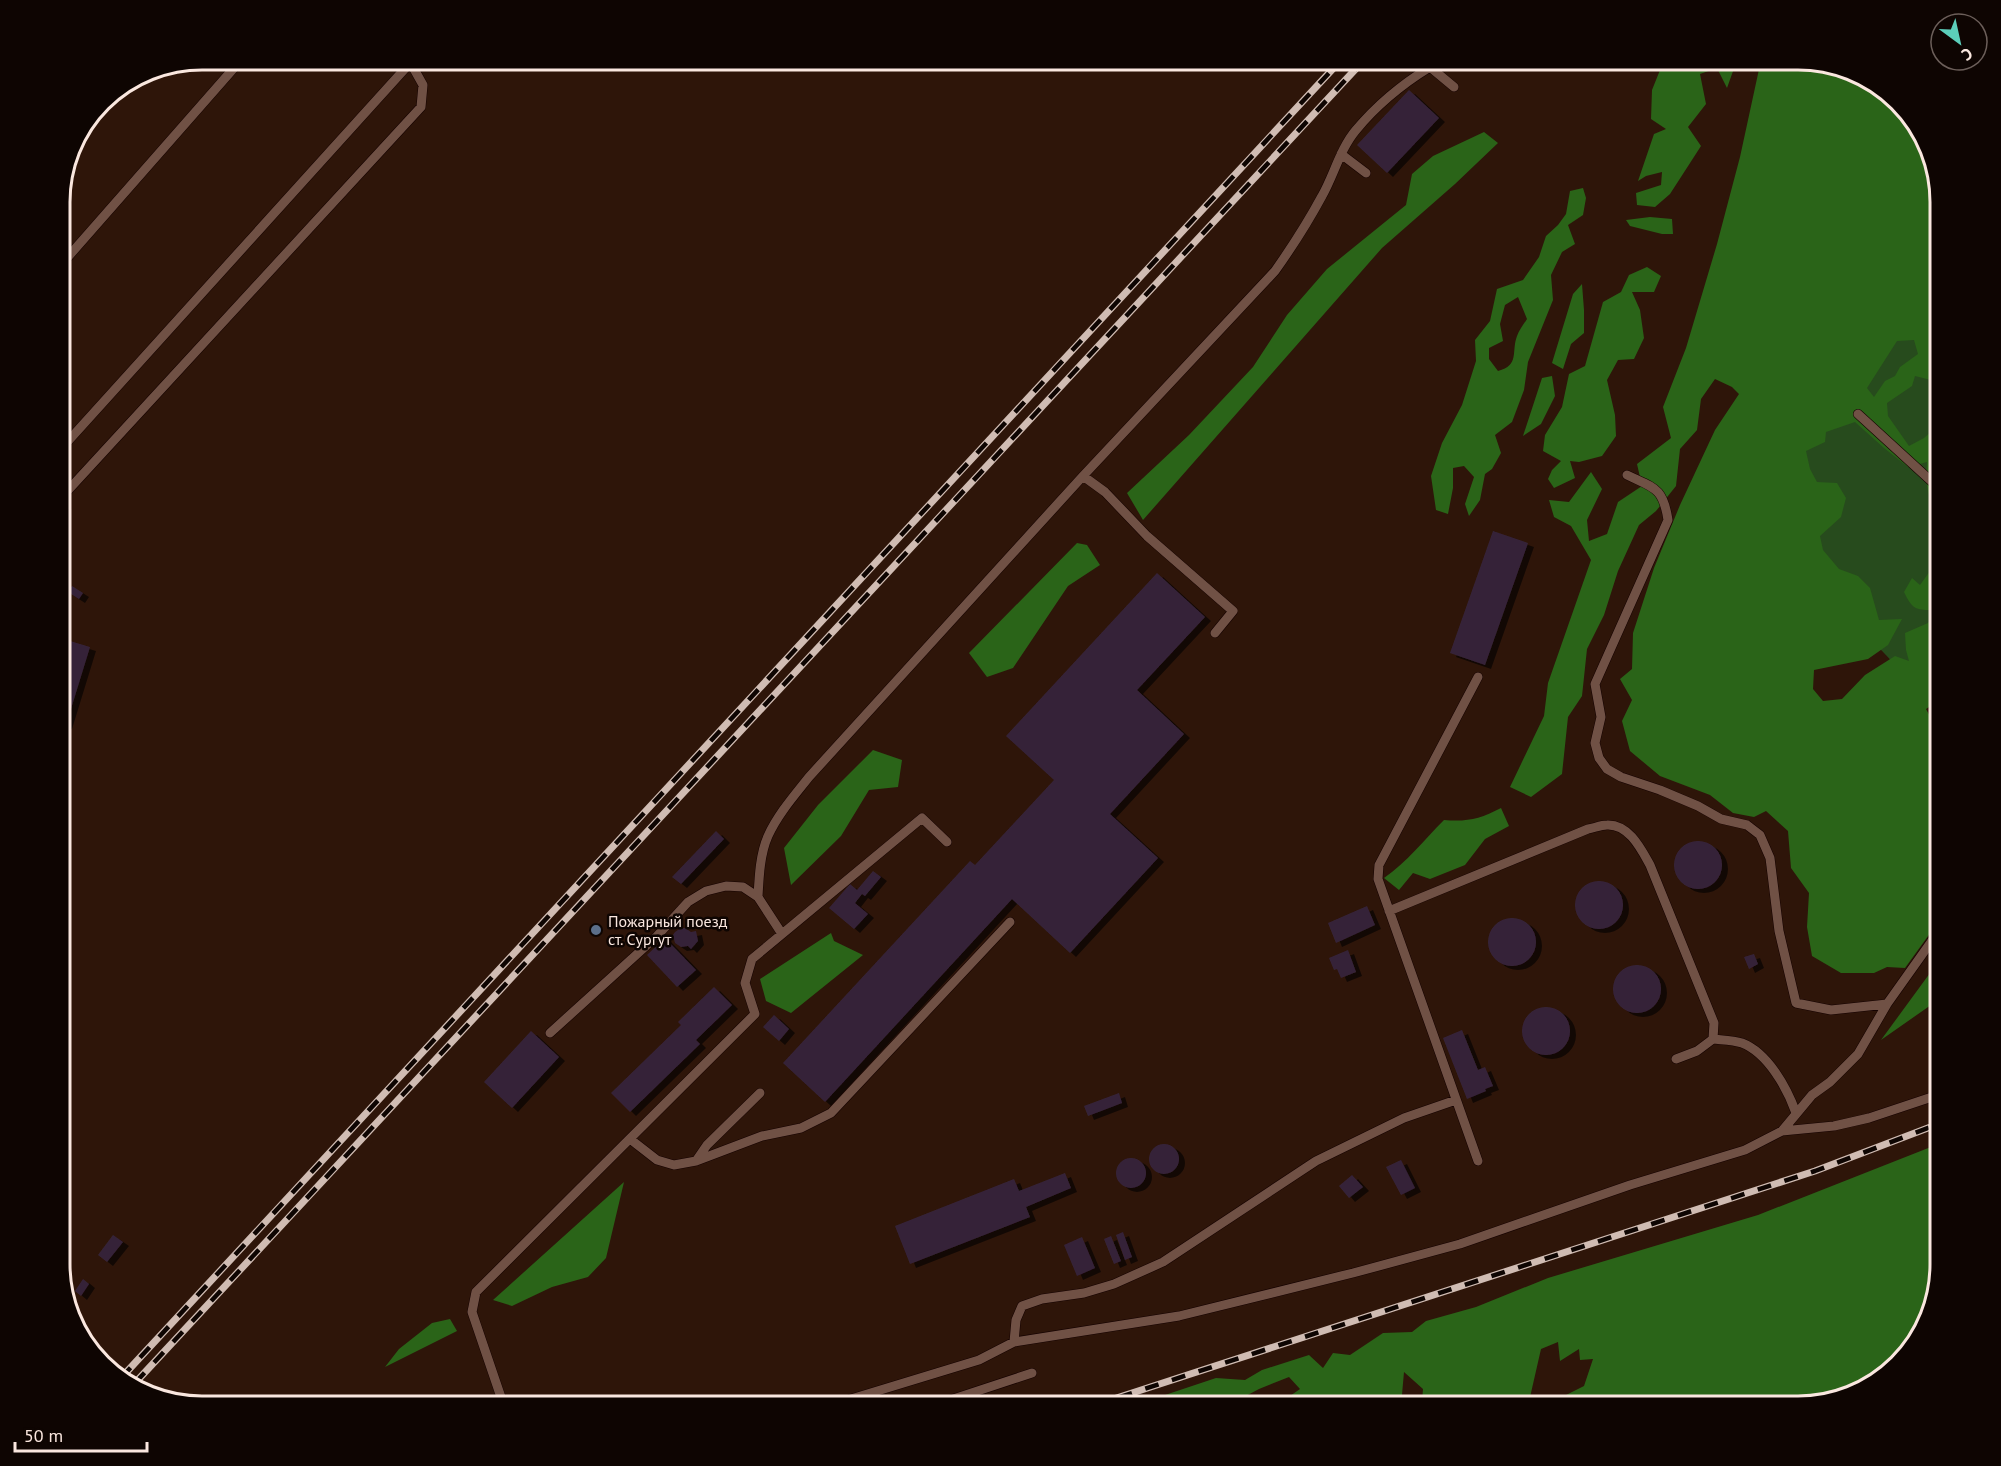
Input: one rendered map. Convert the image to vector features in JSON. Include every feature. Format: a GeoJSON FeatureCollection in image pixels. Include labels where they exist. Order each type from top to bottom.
{"type":"FeatureCollection","features":[{"type":"Feature","properties":{"kind":"lane"},"geometry":{"type":"LineString","coordinates":[[71,253],[232,70]]}},
{"type":"Feature","properties":{"kind":"lane"},"geometry":{"type":"LineString","coordinates":[[71,438],[402,70]]}},
{"type":"Feature","properties":{"kind":"lane"},"geometry":{"type":"LineString","coordinates":[[71,487],[421,107],[423,85],[415,70]]}},
{"type":"Feature","properties":{"kind":"lane"},"geometry":{"type":"LineString","coordinates":[[758,897],[759,872],[767,838],[781,813],[809,777],[1083,476],[1275,271],[1323,194],[1341,154],[1355,131],[1407,81],[1424,70]]}},
{"type":"Feature","properties":{"kind":"lane"},"geometry":{"type":"LineString","coordinates":[[1438,70],[1454,87]]}},
{"type":"Feature","properties":{"kind":"lane"},"geometry":{"type":"LineString","coordinates":[[1341,154],[1366,173]]}},
{"type":"Feature","properties":{"kind":"lane"},"geometry":{"type":"LineString","coordinates":[[1857,414],[1930,480]]}},
{"type":"Feature","properties":{"kind":"lane"},"geometry":{"type":"LineString","coordinates":[[1627,475],[1655,489],[1665,501],[1668,520],[1595,684],[1601,717],[1595,743],[1599,758],[1607,769],[1621,777],[1660,790],[1698,806],[1721,819],[1747,825],[1760,835],[1770,858],[1779,931],[1796,1003],[1831,1010],[1887,1004]]}},
{"type":"Feature","properties":{"kind":"lane"},"geometry":{"type":"LineString","coordinates":[[1083,476],[1106,492],[1147,536],[1233,611],[1215,633]]}},
{"type":"Feature","properties":{"kind":"lane"},"geometry":{"type":"LineString","coordinates":[[1478,677],[1379,865],[1378,879],[1478,1161]]}},
{"type":"Feature","properties":{"kind":"lane"},"geometry":{"type":"LineString","coordinates":[[501,1396],[472,1312],[476,1292],[755,1014],[745,983],[752,959],[922,818],[947,842]]}},
{"type":"Feature","properties":{"kind":"lane"},"geometry":{"type":"LineString","coordinates":[[1389,911],[1588,829],[1609,825],[1622,829],[1637,841],[1650,865],[1714,1023],[1713,1039]]}},
{"type":"Feature","properties":{"kind":"lane"},"geometry":{"type":"LineString","coordinates":[[550,1033],[657,936],[688,902],[706,891],[726,886],[743,887],[758,897],[782,934]]}},
{"type":"Feature","properties":{"kind":"lane"},"geometry":{"type":"LineString","coordinates":[[630,1139],[657,1160],[674,1165],[696,1161],[762,1136],[801,1128],[831,1113],[1010,922]]}},
{"type":"Feature","properties":{"kind":"lane"},"geometry":{"type":"LineString","coordinates":[[1782,1131],[1812,1095],[1830,1082],[1858,1054],[1887,1004],[1930,943]]}},
{"type":"Feature","properties":{"kind":"lane"},"geometry":{"type":"LineString","coordinates":[[1676,1059],[1697,1051],[1713,1039],[1742,1044],[1762,1057],[1781,1079],[1796,1113]]}},
{"type":"Feature","properties":{"kind":"lane"},"geometry":{"type":"LineString","coordinates":[[696,1161],[707,1145],[760,1093]]}},
{"type":"Feature","properties":{"kind":"lane"},"geometry":{"type":"LineString","coordinates":[[861,1396],[979,1360],[1014,1342],[1179,1316],[1353,1274],[1460,1244],[1630,1185],[1745,1150],[1782,1131],[1834,1126],[1869,1118],[1930,1098]]}},
{"type":"Feature","properties":{"kind":"lane"},"geometry":{"type":"LineString","coordinates":[[1014,1342],[1016,1320],[1022,1306],[1042,1299],[1084,1293],[1114,1284],[1162,1262],[1316,1161],[1404,1118],[1456,1100]]}},
{"type":"Feature","properties":{"kind":"lane"},"geometry":{"type":"LineString","coordinates":[[962,1396],[1032,1373]]}},
{"type":"Feature","properties":{"kind":"green space"},"geometry":{"type":"Polygon","coordinates":[[[1660,70],[1711,70],[1700,74],[1706,104],[1688,127],[1701,146],[1670,194],[1655,207],[1637,205],[1636,193],[1661,185],[1662,172],[1646,176],[1638,181],[1654,134],[1666,129],[1651,119],[1652,90],[1660,70]]]}},
{"type":"Feature","properties":{"kind":"green space"},"geometry":{"type":"Polygon","coordinates":[[[1718,70],[1733,70],[1727,88],[1718,70]]]}},
{"type":"Feature","properties":{"kind":"green space"},"geometry":{"type":"Polygon","coordinates":[[[1759,70],[1798,70],[1824,73],[1864,88],[1892,109],[1917,144],[1928,177],[1930,194],[1930,380],[1915,376],[1912,386],[1887,403],[1888,416],[1909,446],[1930,433],[1930,498],[1927,462],[1908,467],[1855,422],[1826,432],[1825,442],[1806,451],[1810,469],[1817,482],[1837,483],[1846,498],[1841,517],[1820,536],[1823,550],[1839,569],[1858,576],[1870,588],[1879,620],[1902,619],[1888,645],[1868,659],[1814,670],[1813,689],[1823,701],[1842,699],[1865,675],[1895,656],[1909,661],[1905,633],[1928,623],[1930,620],[1930,706],[1926,709],[1930,716],[1930,933],[1905,968],[1887,967],[1874,973],[1841,973],[1812,956],[1807,927],[1809,893],[1791,868],[1788,831],[1766,811],[1754,817],[1733,813],[1710,795],[1660,776],[1630,751],[1622,721],[1632,700],[1620,679],[1632,669],[1633,633],[1654,568],[1680,505],[1715,430],[1739,394],[1732,387],[1715,379],[1701,399],[1697,430],[1680,449],[1676,486],[1656,511],[1639,525],[1618,571],[1604,615],[1587,649],[1582,696],[1568,717],[1562,774],[1531,797],[1510,787],[1544,716],[1548,683],[1591,560],[1571,526],[1554,517],[1549,500],[1569,502],[1591,472],[1602,489],[1587,520],[1589,541],[1607,534],[1618,502],[1642,486],[1637,464],[1671,438],[1663,407],[1686,348],[1740,157],[1759,70]],[[1914,340],[1897,341],[1867,388],[1874,397],[1885,381],[1895,376],[1900,367],[1918,354],[1914,340]]]}},
{"type":"Feature","properties":{"kind":"green space"},"geometry":{"type":"Polygon","coordinates":[[[1484,132],[1498,143],[1382,248],[1143,520],[1127,493],[1189,435],[1253,367],[1287,315],[1327,269],[1406,205],[1412,174],[1433,156],[1484,132]]]}},
{"type":"Feature","properties":{"kind":"green space"},"geometry":{"type":"Polygon","coordinates":[[[1583,188],[1586,198],[1583,215],[1568,225],[1575,244],[1562,252],[1551,275],[1553,300],[1528,362],[1524,390],[1512,422],[1495,435],[1501,453],[1492,469],[1485,474],[1480,500],[1469,516],[1465,504],[1474,477],[1464,466],[1453,468],[1453,488],[1448,514],[1436,510],[1431,476],[1442,443],[1462,405],[1476,361],[1475,340],[1490,321],[1497,289],[1523,280],[1539,257],[1546,236],[1566,214],[1570,191],[1583,188]],[[1518,297],[1505,305],[1500,324],[1503,341],[1489,348],[1489,359],[1498,371],[1512,362],[1517,336],[1527,319],[1518,297]]]}},
{"type":"Feature","properties":{"kind":"green space"},"geometry":{"type":"Polygon","coordinates":[[[1650,217],[1672,219],[1673,234],[1662,234],[1630,226],[1626,220],[1650,217]]]}},
{"type":"Feature","properties":{"kind":"green space"},"geometry":{"type":"Polygon","coordinates":[[[1930,251],[1930,701],[1789,553],[1779,462],[1930,251]]]}},
{"type":"Feature","properties":{"kind":"green space"},"geometry":{"type":"Polygon","coordinates":[[[1647,267],[1661,276],[1654,292],[1632,292],[1640,310],[1644,338],[1634,359],[1618,360],[1607,380],[1615,415],[1616,436],[1602,456],[1579,462],[1570,461],[1575,478],[1554,488],[1548,479],[1552,470],[1561,461],[1543,451],[1545,435],[1562,407],[1569,374],[1585,366],[1603,302],[1621,292],[1629,275],[1647,267]]]}},
{"type":"Feature","properties":{"kind":"green space"},"geometry":{"type":"Polygon","coordinates":[[[1582,284],[1584,333],[1571,344],[1563,369],[1552,363],[1573,294],[1582,284]]]}},
{"type":"Feature","properties":{"kind":"green space"},"geometry":{"type":"Polygon","coordinates":[[[1552,376],[1555,396],[1541,424],[1523,436],[1542,378],[1552,376]]]}},
{"type":"Feature","properties":{"kind":"green space"},"geometry":{"type":"Polygon","coordinates":[[[1077,543],[1087,545],[1100,565],[1068,586],[1013,668],[987,677],[969,653],[1077,543]]]}},
{"type":"Feature","properties":{"kind":"green space"},"geometry":{"type":"Polygon","coordinates":[[[1930,571],[1930,610],[1913,606],[1904,592],[1912,578],[1920,585],[1930,571]]]}},
{"type":"Feature","properties":{"kind":"green space"},"geometry":{"type":"Polygon","coordinates":[[[873,750],[902,760],[898,787],[869,790],[841,836],[791,885],[784,848],[818,805],[873,750]]]}},
{"type":"Feature","properties":{"kind":"green space"},"geometry":{"type":"Polygon","coordinates":[[[1501,808],[1509,826],[1485,839],[1465,865],[1430,879],[1413,873],[1399,890],[1384,878],[1408,858],[1444,820],[1473,819],[1501,808]]]}},
{"type":"Feature","properties":{"kind":"green space"},"geometry":{"type":"Polygon","coordinates":[[[831,933],[834,941],[863,955],[791,1013],[766,1001],[760,979],[831,933]]]}},
{"type":"Feature","properties":{"kind":"green space"},"geometry":{"type":"Polygon","coordinates":[[[1930,973],[1930,1006],[1881,1040],[1930,973]]]}},
{"type":"Feature","properties":{"kind":"green space"},"geometry":{"type":"Polygon","coordinates":[[[1930,1147],[1928,1289],[1913,1329],[1903,1344],[1885,1363],[1857,1382],[1824,1393],[1798,1396],[1564,1396],[1584,1386],[1593,1359],[1580,1360],[1579,1349],[1560,1361],[1558,1342],[1541,1349],[1530,1396],[1422,1396],[1423,1389],[1404,1372],[1402,1396],[1290,1396],[1300,1389],[1289,1377],[1246,1396],[1162,1396],[1216,1378],[1245,1380],[1262,1370],[1309,1355],[1323,1368],[1333,1353],[1350,1355],[1383,1333],[1412,1332],[1426,1321],[1476,1307],[1548,1278],[1758,1215],[1930,1147]]]}},
{"type":"Feature","properties":{"kind":"green space"},"geometry":{"type":"Polygon","coordinates":[[[624,1182],[606,1258],[588,1277],[552,1287],[512,1306],[493,1300],[624,1182]]]}},
{"type":"Feature","properties":{"kind":"green space"},"geometry":{"type":"Polygon","coordinates":[[[450,1319],[457,1331],[385,1367],[399,1349],[432,1323],[450,1319]]]}},
{"type":"Feature","properties":{"kind":"building"},"geometry":{"type":"Polygon","coordinates":[[[1409,90],[1439,118],[1387,173],[1357,145],[1409,90]]]}},
{"type":"Feature","properties":{"kind":"building"},"geometry":{"type":"Polygon","coordinates":[[[1493,531],[1528,543],[1485,665],[1450,653],[1493,531]]]}},
{"type":"Feature","properties":{"kind":"building"},"geometry":{"type":"Polygon","coordinates":[[[1157,573],[1205,617],[1137,690],[1184,734],[1110,814],[1158,858],[1070,953],[1012,899],[825,1102],[783,1063],[970,861],[975,865],[1054,780],[1006,736],[1157,573]]]}},
{"type":"Feature","properties":{"kind":"building"},"geometry":{"type":"Polygon","coordinates":[[[71,588],[83,593],[79,599],[71,594],[71,588]]]}},
{"type":"Feature","properties":{"kind":"building"},"geometry":{"type":"Polygon","coordinates":[[[71,641],[90,647],[71,709],[71,641]]]}},
{"type":"Feature","properties":{"kind":"building"},"geometry":{"type":"Polygon","coordinates":[[[716,831],[724,839],[681,884],[672,877],[716,831]]]}},
{"type":"Feature","properties":{"kind":"building"},"geometry":{"type":"Polygon","coordinates":[[[1693,841],[1703,841],[1715,848],[1722,860],[1722,870],[1715,882],[1703,889],[1693,889],[1678,878],[1674,870],[1674,860],[1685,845],[1693,841]]]}},
{"type":"Feature","properties":{"kind":"building"},"geometry":{"type":"Polygon","coordinates":[[[873,871],[881,877],[865,896],[862,894],[855,903],[868,914],[854,929],[829,908],[850,884],[857,890],[873,871]]]}},
{"type":"Feature","properties":{"kind":"building"},"geometry":{"type":"Polygon","coordinates":[[[1594,881],[1604,881],[1616,888],[1623,900],[1623,910],[1616,922],[1604,929],[1594,929],[1579,918],[1575,910],[1575,900],[1586,885],[1594,881]]]}},
{"type":"Feature","properties":{"kind":"building"},"geometry":{"type":"Polygon","coordinates":[[[1367,906],[1375,925],[1336,943],[1328,923],[1367,906]]]}},
{"type":"Feature","properties":{"kind":"building"},"geometry":{"type":"Polygon","coordinates":[[[1507,918],[1517,918],[1529,925],[1536,937],[1536,947],[1529,959],[1517,966],[1507,966],[1492,955],[1488,947],[1488,937],[1499,922],[1507,918]]]}},
{"type":"Feature","properties":{"kind":"building"},"geometry":{"type":"Polygon","coordinates":[[[681,928],[691,932],[696,931],[698,941],[691,949],[675,943],[673,935],[681,928]]]}},
{"type":"Feature","properties":{"kind":"building"},"geometry":{"type":"Polygon","coordinates":[[[665,938],[696,970],[677,987],[647,955],[665,938]]]}},
{"type":"Feature","properties":{"kind":"building"},"geometry":{"type":"Polygon","coordinates":[[[1348,950],[1356,972],[1341,978],[1337,969],[1334,970],[1329,958],[1348,950]]]}},
{"type":"Feature","properties":{"kind":"building"},"geometry":{"type":"Polygon","coordinates":[[[1754,954],[1758,964],[1749,969],[1744,957],[1754,954]]]}},
{"type":"Feature","properties":{"kind":"building"},"geometry":{"type":"Polygon","coordinates":[[[1632,965],[1642,965],[1654,972],[1661,984],[1661,994],[1654,1006],[1642,1013],[1632,1013],[1617,1002],[1613,994],[1613,984],[1624,969],[1632,965]]]}},
{"type":"Feature","properties":{"kind":"building"},"geometry":{"type":"Polygon","coordinates":[[[714,987],[732,1005],[696,1040],[700,1044],[630,1112],[611,1093],[681,1025],[678,1022],[714,987]]]}},
{"type":"Feature","properties":{"kind":"building"},"geometry":{"type":"Polygon","coordinates":[[[1541,1007],[1551,1007],[1563,1014],[1570,1026],[1570,1036],[1563,1048],[1551,1055],[1541,1055],[1526,1044],[1522,1036],[1522,1026],[1533,1011],[1541,1007]]]}},
{"type":"Feature","properties":{"kind":"building"},"geometry":{"type":"Polygon","coordinates":[[[774,1015],[789,1029],[779,1041],[763,1027],[774,1015]]]}},
{"type":"Feature","properties":{"kind":"building"},"geometry":{"type":"Polygon","coordinates":[[[1462,1030],[1478,1070],[1485,1067],[1493,1086],[1467,1099],[1443,1038],[1462,1030]]]}},
{"type":"Feature","properties":{"kind":"building"},"geometry":{"type":"Polygon","coordinates":[[[531,1031],[559,1057],[512,1108],[484,1082],[531,1031]]]}},
{"type":"Feature","properties":{"kind":"building"},"geometry":{"type":"Polygon","coordinates":[[[1119,1093],[1122,1103],[1088,1116],[1084,1106],[1119,1093]]]}},
{"type":"Feature","properties":{"kind":"building"},"geometry":{"type":"Polygon","coordinates":[[[1164,1144],[1170,1145],[1178,1153],[1178,1165],[1170,1173],[1164,1174],[1158,1173],[1150,1165],[1149,1159],[1150,1153],[1158,1145],[1164,1144]]]}},
{"type":"Feature","properties":{"kind":"building"},"geometry":{"type":"Polygon","coordinates":[[[1131,1158],[1137,1159],[1145,1167],[1145,1179],[1137,1187],[1131,1188],[1125,1187],[1117,1179],[1116,1173],[1117,1167],[1125,1159],[1131,1158]]]}},
{"type":"Feature","properties":{"kind":"building"},"geometry":{"type":"Polygon","coordinates":[[[1401,1160],[1415,1188],[1401,1195],[1386,1167],[1401,1160]]]}},
{"type":"Feature","properties":{"kind":"building"},"geometry":{"type":"Polygon","coordinates":[[[1065,1173],[1071,1188],[1026,1207],[1030,1217],[910,1264],[895,1226],[1014,1179],[1019,1191],[1065,1173]]]}},
{"type":"Feature","properties":{"kind":"building"},"geometry":{"type":"Polygon","coordinates":[[[1352,1175],[1363,1187],[1349,1198],[1339,1186],[1352,1175]]]}},
{"type":"Feature","properties":{"kind":"building"},"geometry":{"type":"Polygon","coordinates":[[[1123,1232],[1132,1257],[1125,1260],[1116,1235],[1123,1232]]]}},
{"type":"Feature","properties":{"kind":"building"},"geometry":{"type":"Polygon","coordinates":[[[113,1235],[123,1242],[107,1262],[98,1255],[113,1235]]]}},
{"type":"Feature","properties":{"kind":"building"},"geometry":{"type":"Polygon","coordinates":[[[1111,1236],[1121,1261],[1114,1264],[1104,1239],[1111,1236]]]}},
{"type":"Feature","properties":{"kind":"building"},"geometry":{"type":"Polygon","coordinates":[[[1082,1237],[1095,1268],[1077,1276],[1064,1245],[1082,1237]]]}},
{"type":"Feature","properties":{"kind":"building"},"geometry":{"type":"Polygon","coordinates":[[[83,1279],[89,1284],[81,1296],[75,1291],[83,1279]]]}},
{"type":"Feature","properties":{"kind":"railway"},"geometry":{"type":"LineString","coordinates":[[127,1371],[1332,70]]}},
{"type":"Feature","properties":{"kind":"railway"},"geometry":{"type":"LineString","coordinates":[[139,1379],[1355,70]]}},
{"type":"Feature","properties":{"kind":"railway"},"geometry":{"type":"LineString","coordinates":[[1123,1396],[1815,1171],[1930,1127]]}},
{"type":"Feature","properties":{"kind":"place","name":"Пожарный поезд ст. Сургут"},"geometry":{"type":"Point","coordinates":[596,930]}}]}
